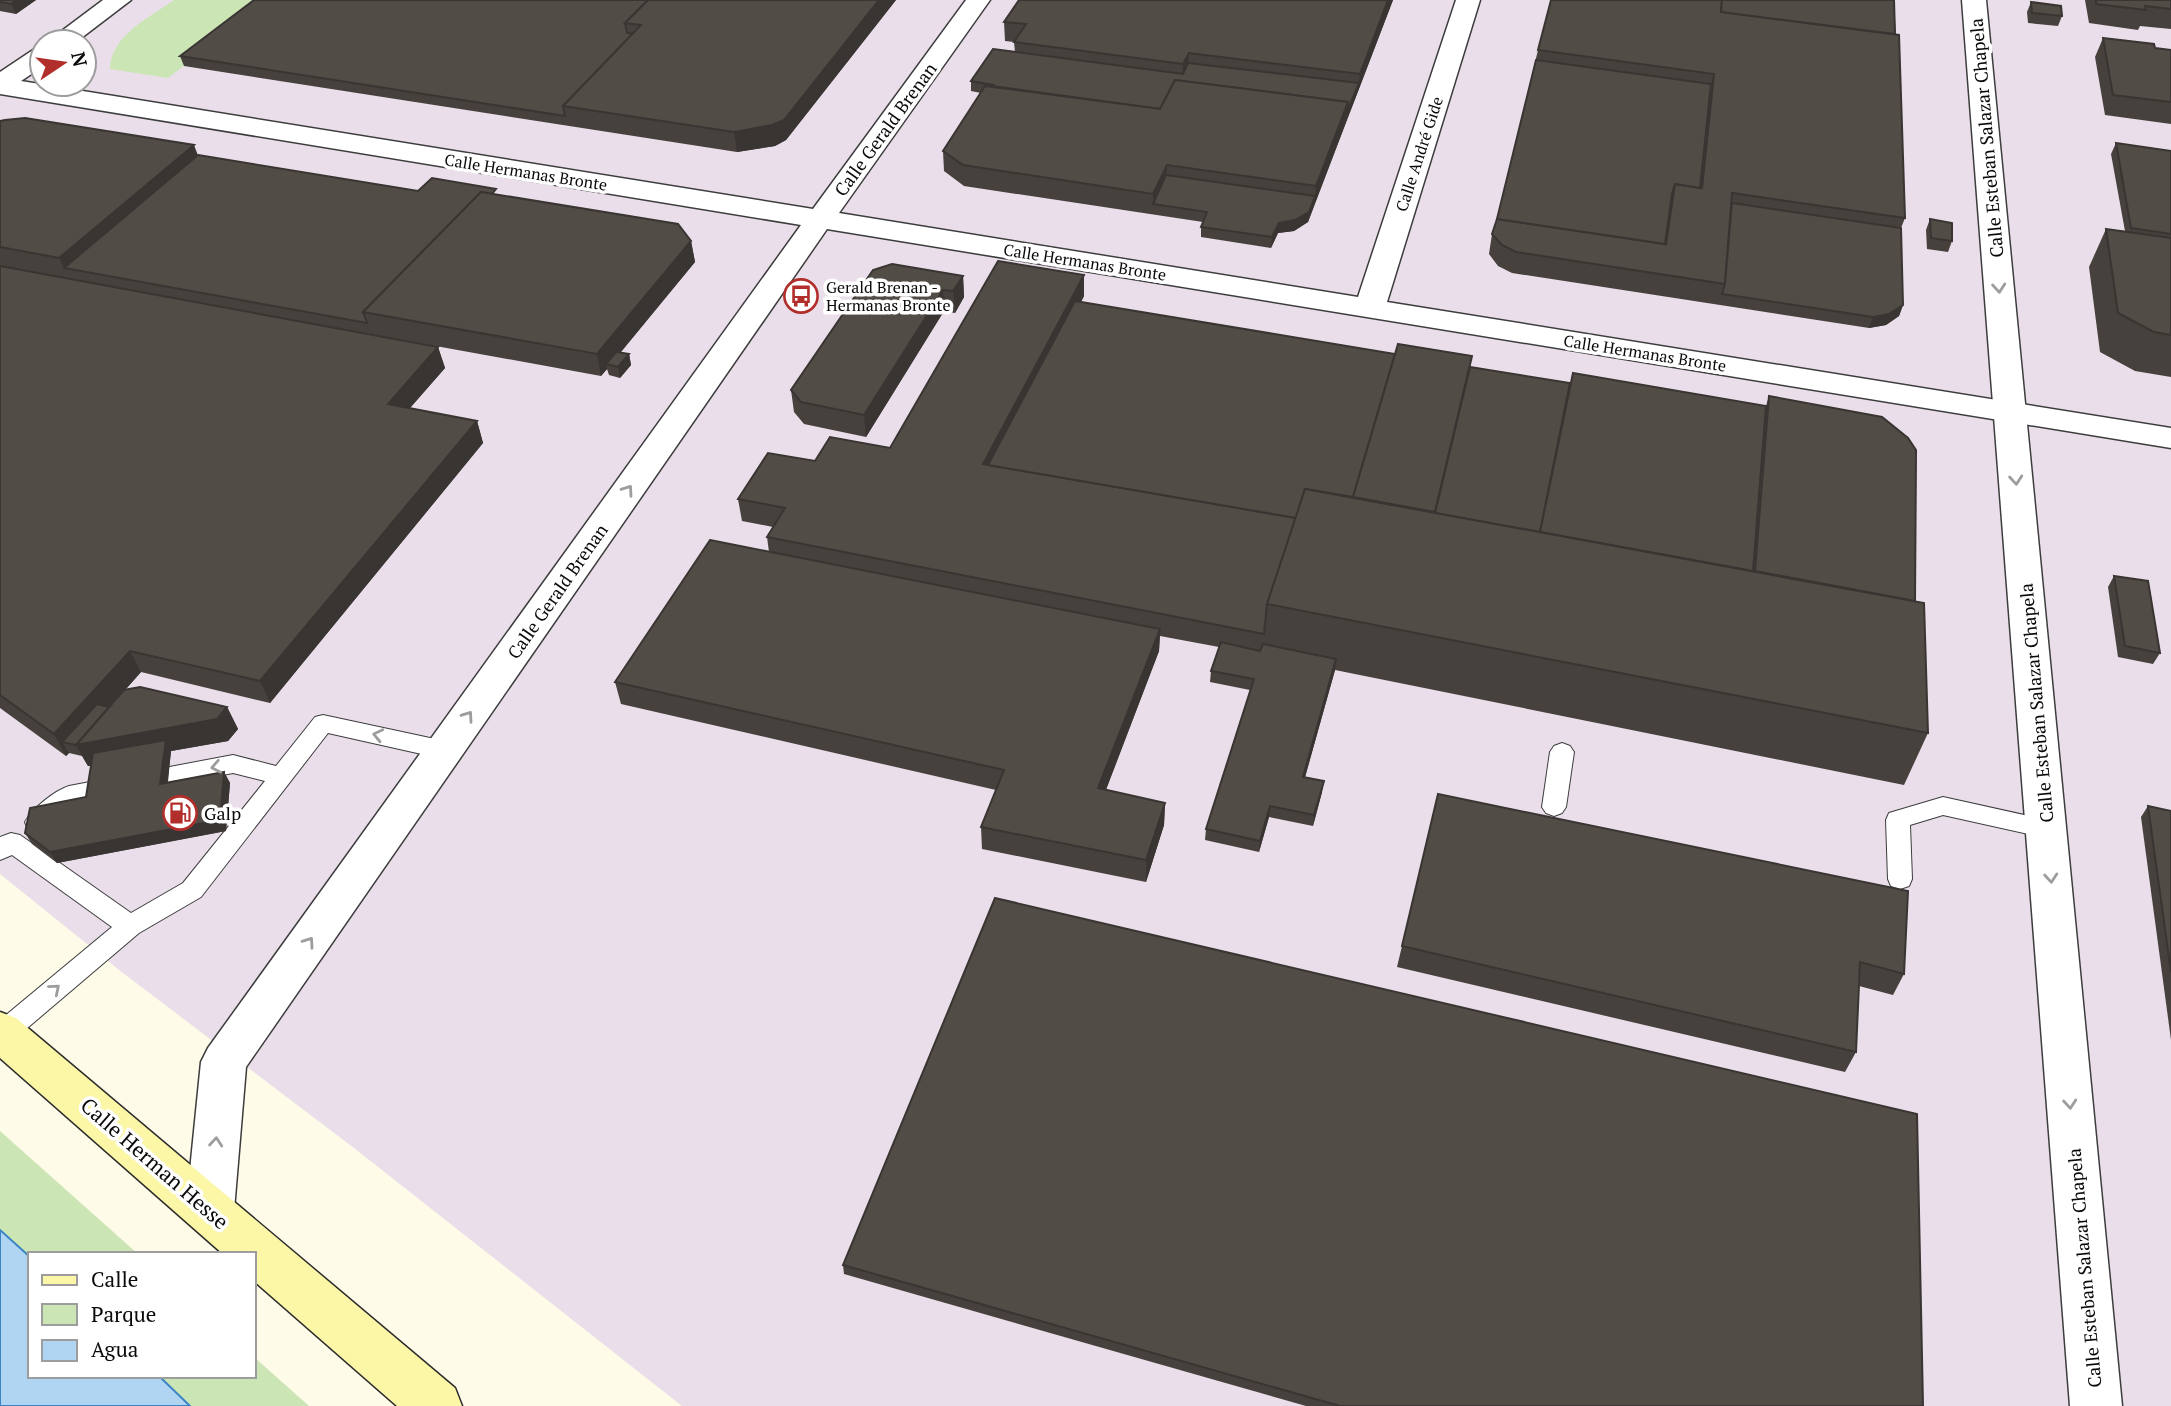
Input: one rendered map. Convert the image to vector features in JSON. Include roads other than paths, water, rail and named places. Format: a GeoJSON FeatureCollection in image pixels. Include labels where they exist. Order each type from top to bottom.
{"type":"FeatureCollection","features":[{"type":"Feature","properties":{"kind":"main road","name":"Calle Herman Hesse"},"geometry":{"type":"LineString","coordinates":[[1,1032],[436,1406]]}},
{"type":"Feature","properties":{"kind":"street"},"geometry":{"type":"LineString","coordinates":[[80,28],[120,0]]}},
{"type":"Feature","properties":{"kind":"street","name":"Calle Gerald Brenan"},"geometry":{"type":"LineString","coordinates":[[210,1210],[223,1062],[978,0]]}},
{"type":"Feature","properties":{"kind":"street","name":"Calle André Gide"},"geometry":{"type":"LineString","coordinates":[[1370,308],[1468,0]]}},
{"type":"Feature","properties":{"kind":"street","name":"Calle Esteban Salazar Chapela"},"geometry":{"type":"LineString","coordinates":[[1974,0],[2096,1406]]}},
{"type":"Feature","properties":{"kind":"street"},"geometry":{"type":"LineString","coordinates":[[0,85],[28,65]]}},
{"type":"Feature","properties":{"kind":"street","name":"Calle Hermanas Bronte"},"geometry":{"type":"LineString","coordinates":[[0,85],[2171,438]]}},
{"type":"Feature","properties":{"kind":"lane"},"geometry":{"type":"LineString","coordinates":[[1,1032],[130,926],[192,891],[323,723],[444,750]]}},
{"type":"Feature","properties":{"kind":"lane"},"geometry":{"type":"LineString","coordinates":[[1554,807],[1562,752]]}},
{"type":"Feature","properties":{"kind":"lane"},"geometry":{"type":"LineString","coordinates":[[130,926],[6,846],[69,795],[233,764],[282,776]]}},
{"type":"Feature","properties":{"kind":"lane"},"geometry":{"type":"LineString","coordinates":[[1900,879],[1899,820],[1943,807],[2047,829]]}},
{"type":"Feature","properties":{"kind":"water"},"geometry":{"type":"Polygon","coordinates":[[[0,1230],[28,1255],[28,1378],[161,1378],[190,1406],[0,1406],[0,1230]]]}},
{"type":"Feature","properties":{"kind":"place","name":"Gerald Brenan - Hermanas Bronte"},"geometry":{"type":"Point","coordinates":[801,296]}},
{"type":"Feature","properties":{"kind":"place","name":"Galp"},"geometry":{"type":"Point","coordinates":[180,813]}}]}
